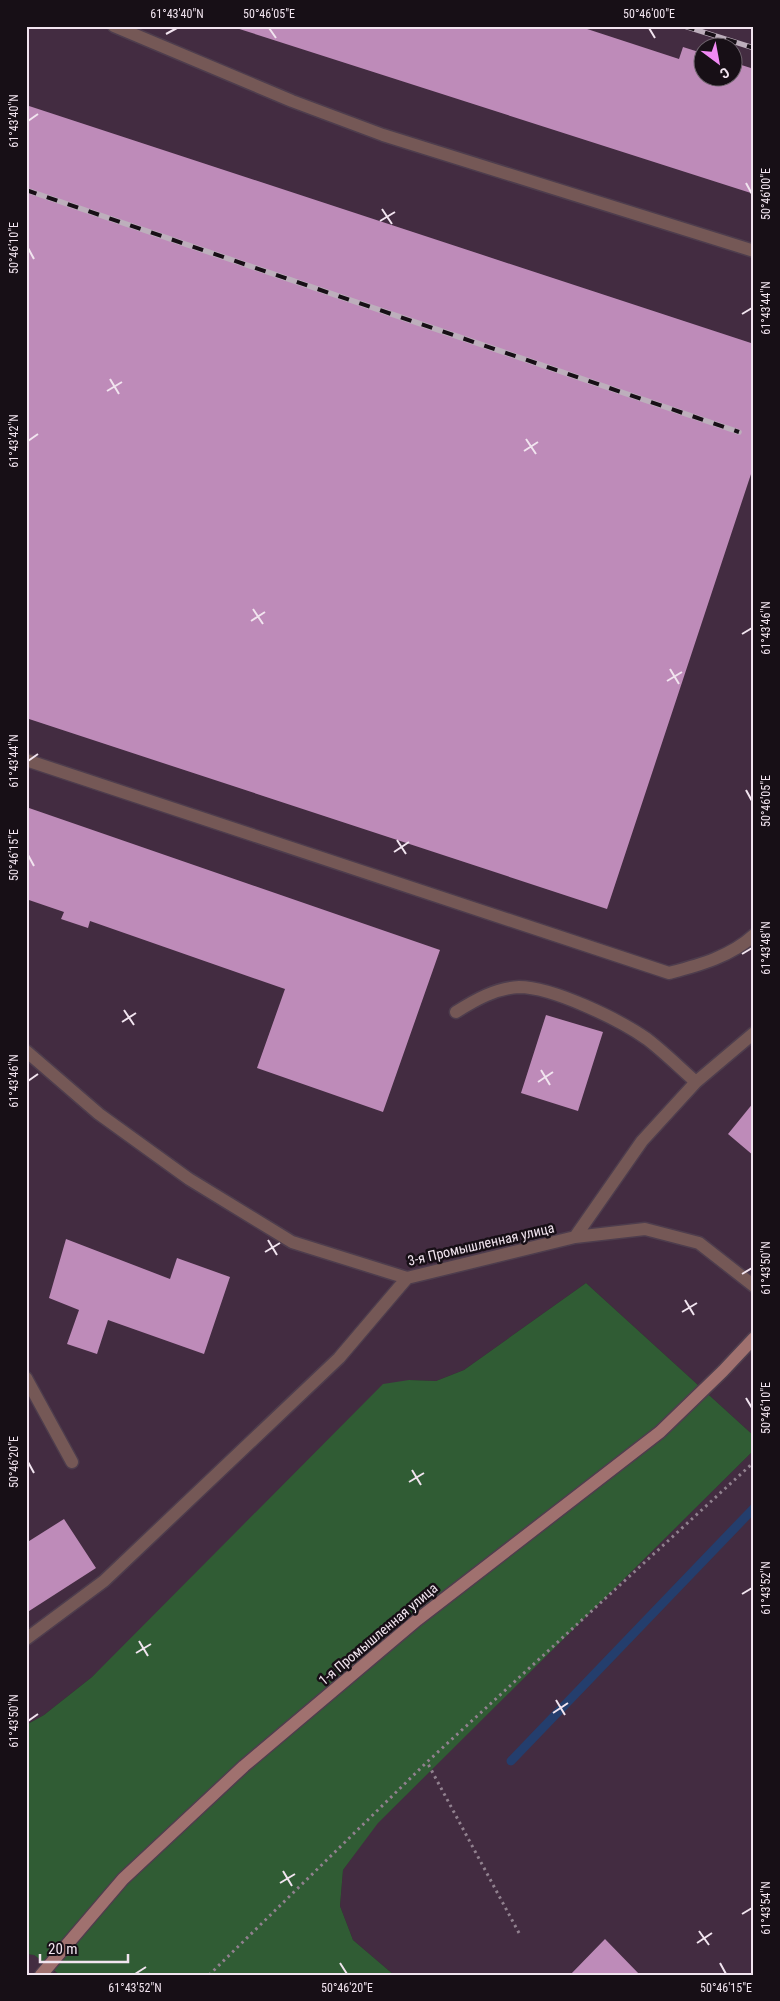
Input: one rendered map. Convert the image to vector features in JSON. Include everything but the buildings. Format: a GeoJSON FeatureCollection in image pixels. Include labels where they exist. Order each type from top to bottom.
{"type":"FeatureCollection","features":[{"type":"Feature","properties":{"kind":"main road","name":"1-я Промышленная улица"},"geometry":{"type":"LineString","coordinates":[[40,1975],[123,1878],[244,1766],[424,1614],[660,1432],[723,1372],[754,1338]]}},
{"type":"Feature","properties":{"kind":"lane"},"geometry":{"type":"LineString","coordinates":[[114,26],[292,101],[383,135],[754,251]]}},
{"type":"Feature","properties":{"kind":"lane"},"geometry":{"type":"LineString","coordinates":[[26,760],[669,973],[707,963],[747,942],[754,935]]}},
{"type":"Feature","properties":{"kind":"lane"},"geometry":{"type":"LineString","coordinates":[[456,1012],[482,996],[520,988],[558,995],[610,1018],[646,1039],[696,1082]]}},
{"type":"Feature","properties":{"kind":"lane"},"geometry":{"type":"LineString","coordinates":[[575,1237],[642,1141],[696,1082],[754,1033]]}},
{"type":"Feature","properties":{"kind":"lane","name":"3-я Промышленная улица"},"geometry":{"type":"LineString","coordinates":[[28,1055],[99,1114],[189,1179],[292,1242],[407,1278],[575,1237],[645,1229],[699,1243],[754,1286]]}},
{"type":"Feature","properties":{"kind":"lane"},"geometry":{"type":"LineString","coordinates":[[26,1639],[104,1581],[339,1358],[407,1278]]}},
{"type":"Feature","properties":{"kind":"lane"},"geometry":{"type":"LineString","coordinates":[[26,1378],[72,1462]]}},
{"type":"Feature","properties":{"kind":"path"},"geometry":{"type":"LineString","coordinates":[[209,1975],[427,1762],[754,1462]]}},
{"type":"Feature","properties":{"kind":"path"},"geometry":{"type":"LineString","coordinates":[[427,1762],[519,1933]]}},
{"type":"Feature","properties":{"kind":"shaded area"},"geometry":{"type":"Polygon","coordinates":[[[26,26],[754,26],[754,1436],[586,1283],[464,1370],[436,1381],[409,1380],[92,1677],[44,1715],[26,1725],[26,26]]]}},
{"type":"Feature","properties":{"kind":"shaded area"},"geometry":{"type":"Polygon","coordinates":[[[754,1450],[754,1975],[394,1975],[353,1940],[340,1906],[343,1870],[377,1823],[754,1450]]]}},
{"type":"Feature","properties":{"kind":"shaded area"},"geometry":{"type":"Polygon","coordinates":[[[26,1954],[34,1955],[60,1975],[26,1975],[26,1954]]]}},
{"type":"Feature","properties":{"kind":"green space"},"geometry":{"type":"Polygon","coordinates":[[[586,1283],[754,1436],[754,1450],[378,1823],[343,1870],[340,1906],[353,1940],[394,1975],[60,1975],[34,1955],[26,1954],[26,1725],[44,1715],[92,1677],[383,1384],[409,1380],[436,1381],[464,1370],[586,1283]]]}},
{"type":"Feature","properties":{"kind":"waterway"},"geometry":{"type":"LineString","coordinates":[[511,1761],[754,1508]]}},
{"type":"Feature","properties":{"kind":"railway"},"geometry":{"type":"LineString","coordinates":[[684,26],[754,48]]}},
{"type":"Feature","properties":{"kind":"railway"},"geometry":{"type":"LineString","coordinates":[[26,190],[739,432]]}}]}
